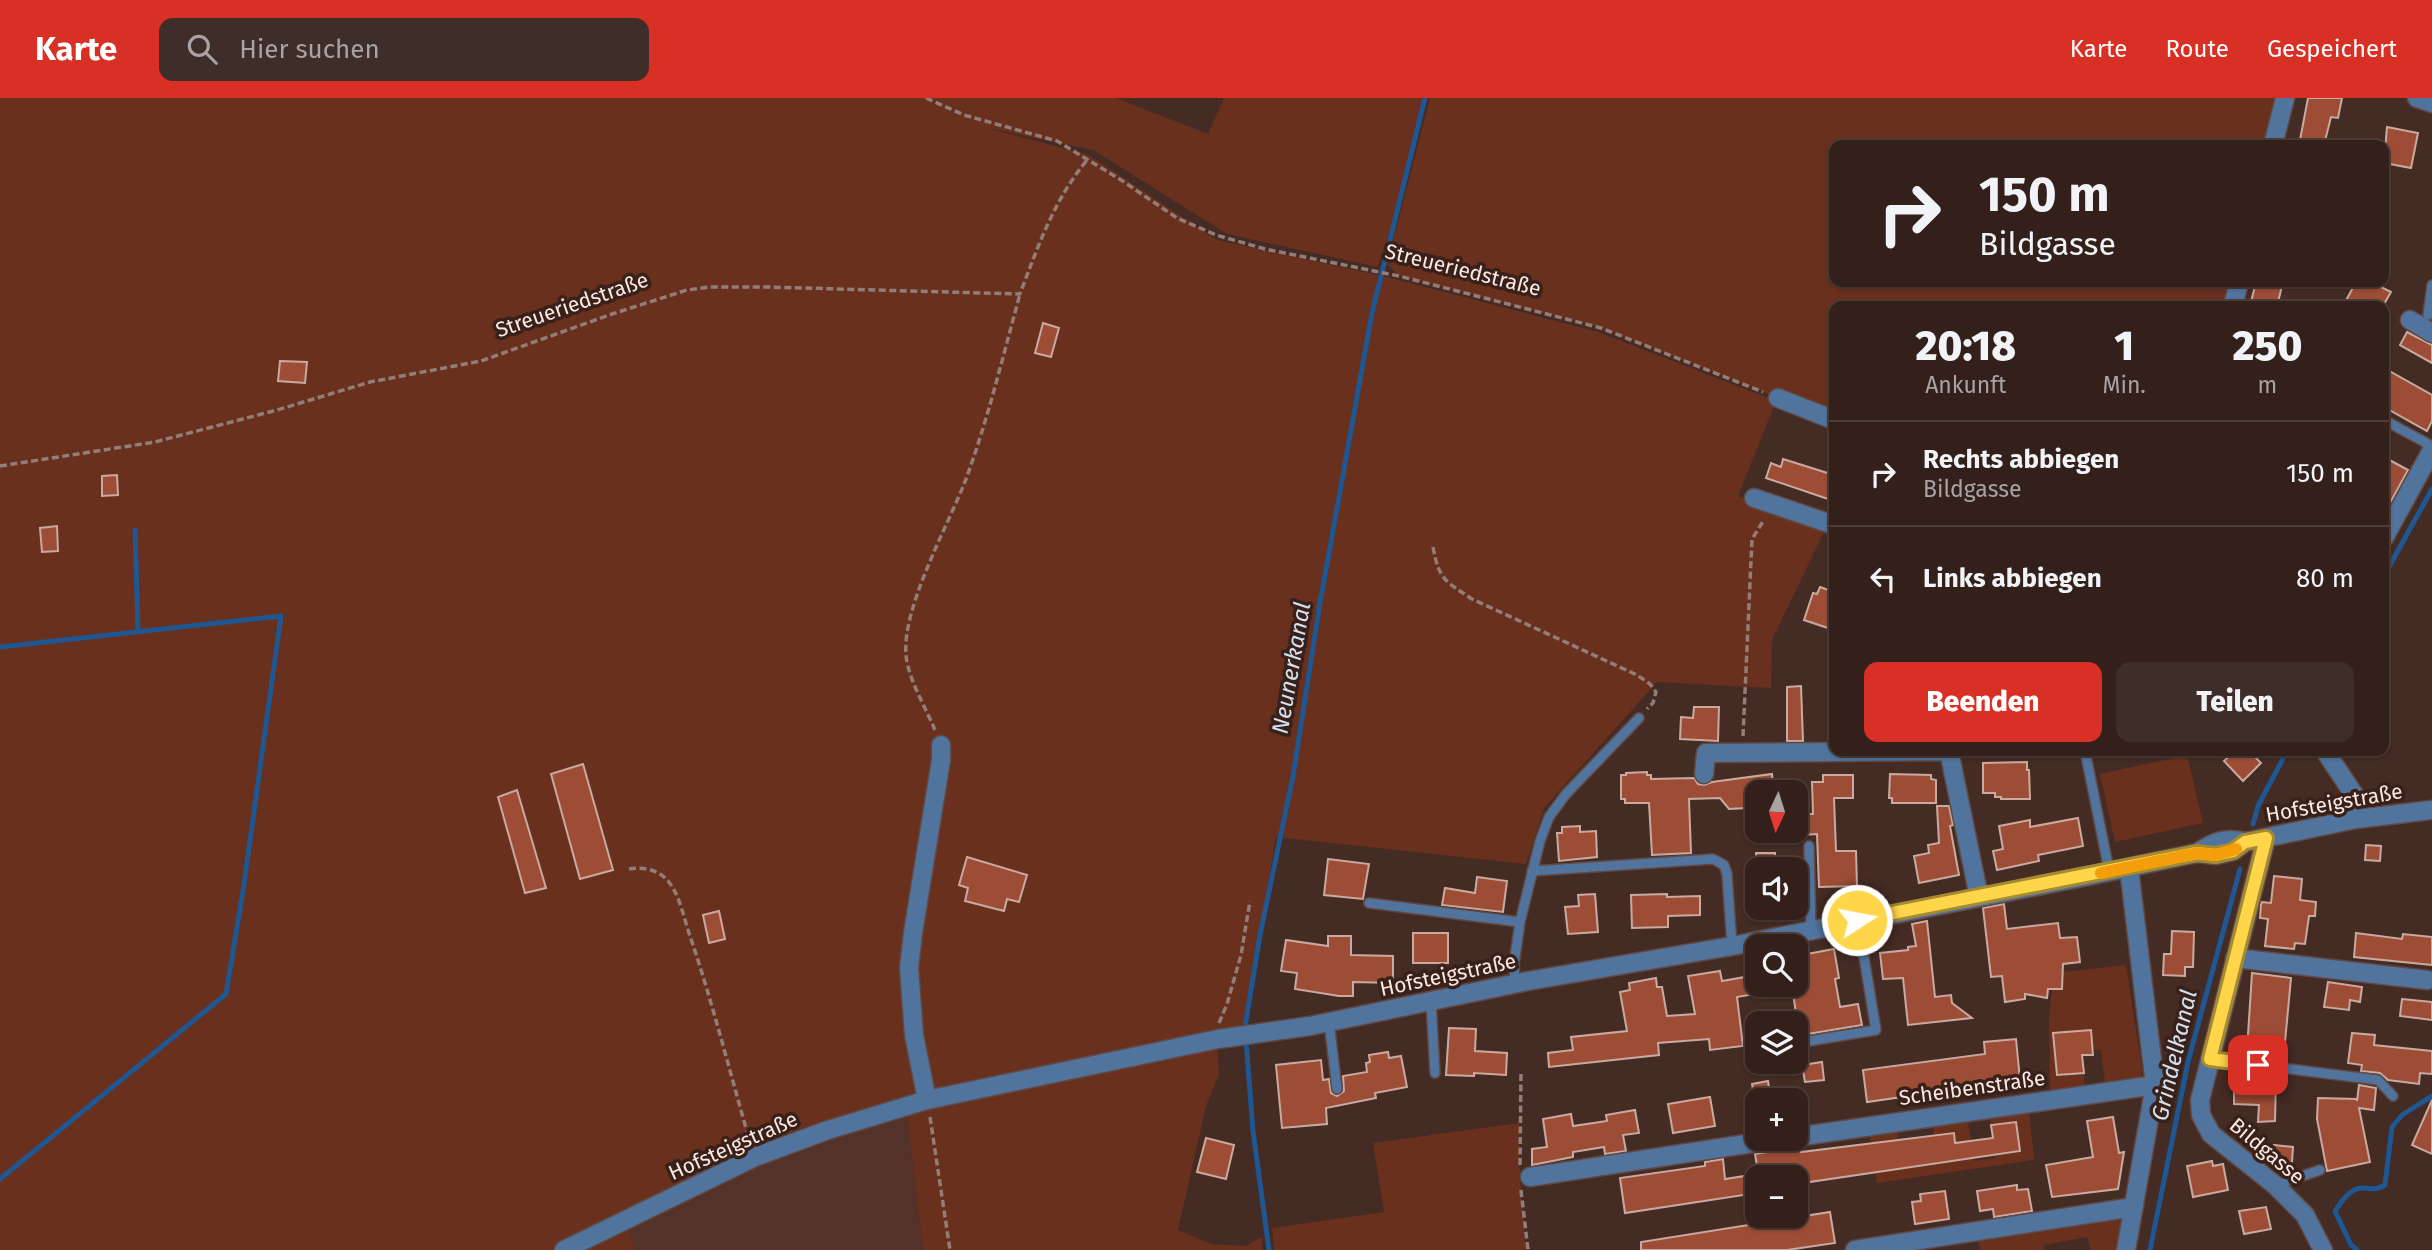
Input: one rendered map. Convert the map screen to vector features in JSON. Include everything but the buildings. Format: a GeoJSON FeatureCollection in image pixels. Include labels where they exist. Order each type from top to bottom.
{"type":"FeatureCollection","features":[{"type":"Feature","properties":{"kind":"street"},"geometry":{"type":"LineString","coordinates":[[2274,140],[2285,98]]}},
{"type":"Feature","properties":{"kind":"street"},"geometry":{"type":"LineString","coordinates":[[2417,98],[2432,103]]}},
{"type":"Feature","properties":{"kind":"street"},"geometry":{"type":"LineString","coordinates":[[2410,320],[2430,323]]}},
{"type":"Feature","properties":{"kind":"street"},"geometry":{"type":"LineString","coordinates":[[1778,398],[1829,418]]}},
{"type":"Feature","properties":{"kind":"street"},"geometry":{"type":"LineString","coordinates":[[2390,512],[2432,448]]}},
{"type":"Feature","properties":{"kind":"street"},"geometry":{"type":"LineString","coordinates":[[1754,498],[1829,524]]}},
{"type":"Feature","properties":{"kind":"street"},"geometry":{"type":"LineString","coordinates":[[927,1100],[914,1035],[909,968],[942,760],[941,745]]}},
{"type":"Feature","properties":{"kind":"street"},"geometry":{"type":"LineString","coordinates":[[1704,774],[1706,753],[1829,752]]}},
{"type":"Feature","properties":{"kind":"street"},"geometry":{"type":"LineString","coordinates":[[1950,756],[1979,897]]}},
{"type":"Feature","properties":{"kind":"street"},"geometry":{"type":"LineString","coordinates":[[2328,756],[2354,796],[2356,819]]}},
{"type":"Feature","properties":{"kind":"street","name":"Hofsteigstraße"},"geometry":{"type":"LineString","coordinates":[[564,1250],[755,1157],[828,1130],[927,1100],[1222,1039],[1329,1022],[1515,984],[1732,946],[2129,868],[2197,853],[2214,842],[2231,838],[2245,842],[2356,819],[2432,810]]}},
{"type":"Feature","properties":{"kind":"street","name":"Bildgasse"},"geometry":{"type":"LineString","coordinates":[[2266,838],[2200,1100],[2201,1115],[2211,1134],[2275,1185],[2305,1214],[2323,1250]]}},
{"type":"Feature","properties":{"kind":"street"},"geometry":{"type":"LineString","coordinates":[[2126,1250],[2155,1085],[2129,868]]}},
{"type":"Feature","properties":{"kind":"street"},"geometry":{"type":"LineString","coordinates":[[2235,958],[2427,980]]}},
{"type":"Feature","properties":{"kind":"street","name":"Scheibenstraße"},"geometry":{"type":"LineString","coordinates":[[1808,1135],[2155,1085]]}},
{"type":"Feature","properties":{"kind":"street"},"geometry":{"type":"LineString","coordinates":[[1530,1177],[1745,1144]]}},
{"type":"Feature","properties":{"kind":"street"},"geometry":{"type":"LineString","coordinates":[[1855,1250],[2134,1207]]}},
{"type":"Feature","properties":{"kind":"lane"},"geometry":{"type":"LineString","coordinates":[[2430,323],[2432,285]]}},
{"type":"Feature","properties":{"kind":"lane"},"geometry":{"type":"LineString","coordinates":[[2389,423],[2432,448]]}},
{"type":"Feature","properties":{"kind":"lane"},"geometry":{"type":"LineString","coordinates":[[1515,984],[1514,964],[1521,922],[1532,871],[1549,817],[1566,794],[1639,718]]}},
{"type":"Feature","properties":{"kind":"lane"},"geometry":{"type":"LineString","coordinates":[[2086,756],[2109,870]]}},
{"type":"Feature","properties":{"kind":"lane"},"geometry":{"type":"LineString","coordinates":[[1809,846],[1811,930]]}},
{"type":"Feature","properties":{"kind":"lane"},"geometry":{"type":"LineString","coordinates":[[1532,871],[1713,859],[1724,865],[1727,874],[1732,946]]}},
{"type":"Feature","properties":{"kind":"lane"},"geometry":{"type":"LineString","coordinates":[[1369,903],[1521,922]]}},
{"type":"Feature","properties":{"kind":"lane"},"geometry":{"type":"LineString","coordinates":[[1808,1041],[1876,1030],[1857,920]]}},
{"type":"Feature","properties":{"kind":"lane"},"geometry":{"type":"LineString","coordinates":[[1432,1001],[1435,1073]]}},
{"type":"Feature","properties":{"kind":"lane"},"geometry":{"type":"LineString","coordinates":[[1329,1022],[1337,1089]]}},
{"type":"Feature","properties":{"kind":"lane"},"geometry":{"type":"LineString","coordinates":[[2210,1059],[2378,1080],[2393,1096]]}},
{"type":"Feature","properties":{"kind":"lane"},"geometry":{"type":"LineString","coordinates":[[2275,1185],[2320,1170]]}},
{"type":"Feature","properties":{"kind":"path","name":"Streueriedstraße"},"geometry":{"type":"LineString","coordinates":[[926,98],[964,116],[1051,138],[1177,218],[1216,235],[1265,249],[1399,276],[1601,328],[1778,398]]}},
{"type":"Feature","properties":{"kind":"path"},"geometry":{"type":"LineString","coordinates":[[941,745],[918,695],[906,656],[908,628],[924,579],[966,478],[1020,294],[1050,215],[1068,183],[1087,160]]}},
{"type":"Feature","properties":{"kind":"path","name":"Streueriedstraße"},"geometry":{"type":"LineString","coordinates":[[0,466],[155,442],[277,411],[370,382],[481,361],[687,290],[710,287],[766,287],[1020,294]]}},
{"type":"Feature","properties":{"kind":"path"},"geometry":{"type":"LineString","coordinates":[[1743,752],[1752,539],[1768,514],[1779,507]]}},
{"type":"Feature","properties":{"kind":"path"},"geometry":{"type":"LineString","coordinates":[[1433,547],[1437,569],[1447,583],[1472,599],[1637,675],[1650,684],[1656,692],[1653,702],[1639,718]]}},
{"type":"Feature","properties":{"kind":"path"},"geometry":{"type":"LineString","coordinates":[[629,869],[644,867],[657,873],[668,881],[677,898],[694,947],[755,1157]]}},
{"type":"Feature","properties":{"kind":"path"},"geometry":{"type":"LineString","coordinates":[[1222,1039],[1220,1018],[1227,1004],[1241,955],[1250,901]]}},
{"type":"Feature","properties":{"kind":"path"},"geometry":{"type":"LineString","coordinates":[[927,1100],[950,1250]]}},
{"type":"Feature","properties":{"kind":"shaded area"},"geometry":{"type":"Polygon","coordinates":[[[0,98],[1116,98],[1208,134],[1224,98],[1423,98],[1397,210],[1378,267],[1227,234],[1093,150],[983,127],[1089,155],[1217,240],[1387,277],[1598,332],[1776,401],[1738,496],[1824,532],[1772,640],[1771,688],[1657,682],[1544,808],[1526,864],[1276,837],[1244,1027],[1217,1046],[1219,1074],[1206,1106],[1178,1230],[1211,1244],[1246,1246],[1261,1237],[1263,1250],[923,1250],[907,1113],[882,1118],[701,1187],[627,1225],[635,1250],[0,1250],[0,98]]]}},
{"type":"Feature","properties":{"kind":"shaded area"},"geometry":{"type":"Polygon","coordinates":[[[1430,98],[2285,98],[2275,140],[1829,140],[1829,287],[2240,287],[2236,301],[1829,301],[1829,418],[1601,328],[1399,276],[1387,264],[1430,98]]]}},
{"type":"Feature","properties":{"kind":"shaded area"},"geometry":{"type":"Polygon","coordinates":[[[2187,756],[2203,823],[2115,842],[2100,774],[2187,756]]]}},
{"type":"Feature","properties":{"kind":"shaded area"},"geometry":{"type":"Polygon","coordinates":[[[2126,965],[2142,1069],[2141,1078],[2137,1083],[2108,1085],[2105,1083],[2101,1050],[2093,1050],[2056,1066],[2057,1075],[2084,1073],[2084,1089],[2050,1092],[2049,1017],[2054,973],[2126,965]]]}},
{"type":"Feature","properties":{"kind":"shaded area"},"geometry":{"type":"Polygon","coordinates":[[[2029,1109],[2034,1160],[1877,1183],[1869,1130],[1896,1126],[1899,1141],[1883,1171],[1957,1161],[1954,1133],[1934,1136],[1933,1121],[1967,1116],[1974,1161],[2020,1151],[2016,1122],[1991,1125],[1989,1113],[2029,1109]]]}},
{"type":"Feature","properties":{"kind":"shaded area"},"geometry":{"type":"Polygon","coordinates":[[[907,1113],[923,1250],[635,1250],[627,1225],[701,1187],[882,1118],[907,1113]]]}},
{"type":"Feature","properties":{"kind":"shaded area"},"geometry":{"type":"Polygon","coordinates":[[[1519,1123],[1526,1250],[1274,1250],[1272,1228],[1384,1212],[1373,1143],[1519,1123]]]}},
{"type":"Feature","properties":{"kind":"shaded area"},"geometry":{"type":"Polygon","coordinates":[[[2125,1214],[2119,1250],[2091,1250],[2087,1237],[2044,1245],[2044,1250],[1980,1250],[1977,1237],[2125,1214]]]}},
{"type":"Feature","properties":{"kind":"waterway","name":"Neunerkanal"},"geometry":{"type":"LineString","coordinates":[[1269,1250],[1253,1131],[1245,1027],[1260,935],[1293,776],[1320,603],[1372,313],[1425,98]]}},
{"type":"Feature","properties":{"kind":"waterway","name":"Grindelkanal"},"geometry":{"type":"LineString","coordinates":[[2389,567],[2432,489]]}},
{"type":"Feature","properties":{"kind":"waterway"},"geometry":{"type":"LineString","coordinates":[[135,530],[138,631]]}},
{"type":"Feature","properties":{"kind":"waterway"},"geometry":{"type":"LineString","coordinates":[[0,647],[281,616],[226,994],[0,1179]]}},
{"type":"Feature","properties":{"kind":"waterway","name":"Grindelkanal"},"geometry":{"type":"LineString","coordinates":[[2253,824],[2258,806],[2284,756]]}},
{"type":"Feature","properties":{"kind":"waterway","name":"Grindelkanal"},"geometry":{"type":"LineString","coordinates":[[2150,1250],[2188,1062],[2240,869]]}},
{"type":"Feature","properties":{"kind":"waterway"},"geometry":{"type":"LineString","coordinates":[[2357,1250],[2351,1245],[2335,1211],[2353,1191],[2362,1188],[2376,1189],[2385,1185],[2392,1127],[2402,1115],[2432,1096]]}},
{"type":"Feature","properties":{"kind":"slow traffic"},"geometry":{"type":"LineString","coordinates":[[2101,873],[2197,853],[2216,855],[2236,849]]}},
{"type":"Feature","properties":{"kind":"route"},"geometry":{"type":"LineString","coordinates":[[1857,920],[2197,853],[2216,855],[2233,851],[2245,842],[2266,838],[2210,1059],[2258,1065]]}}]}
